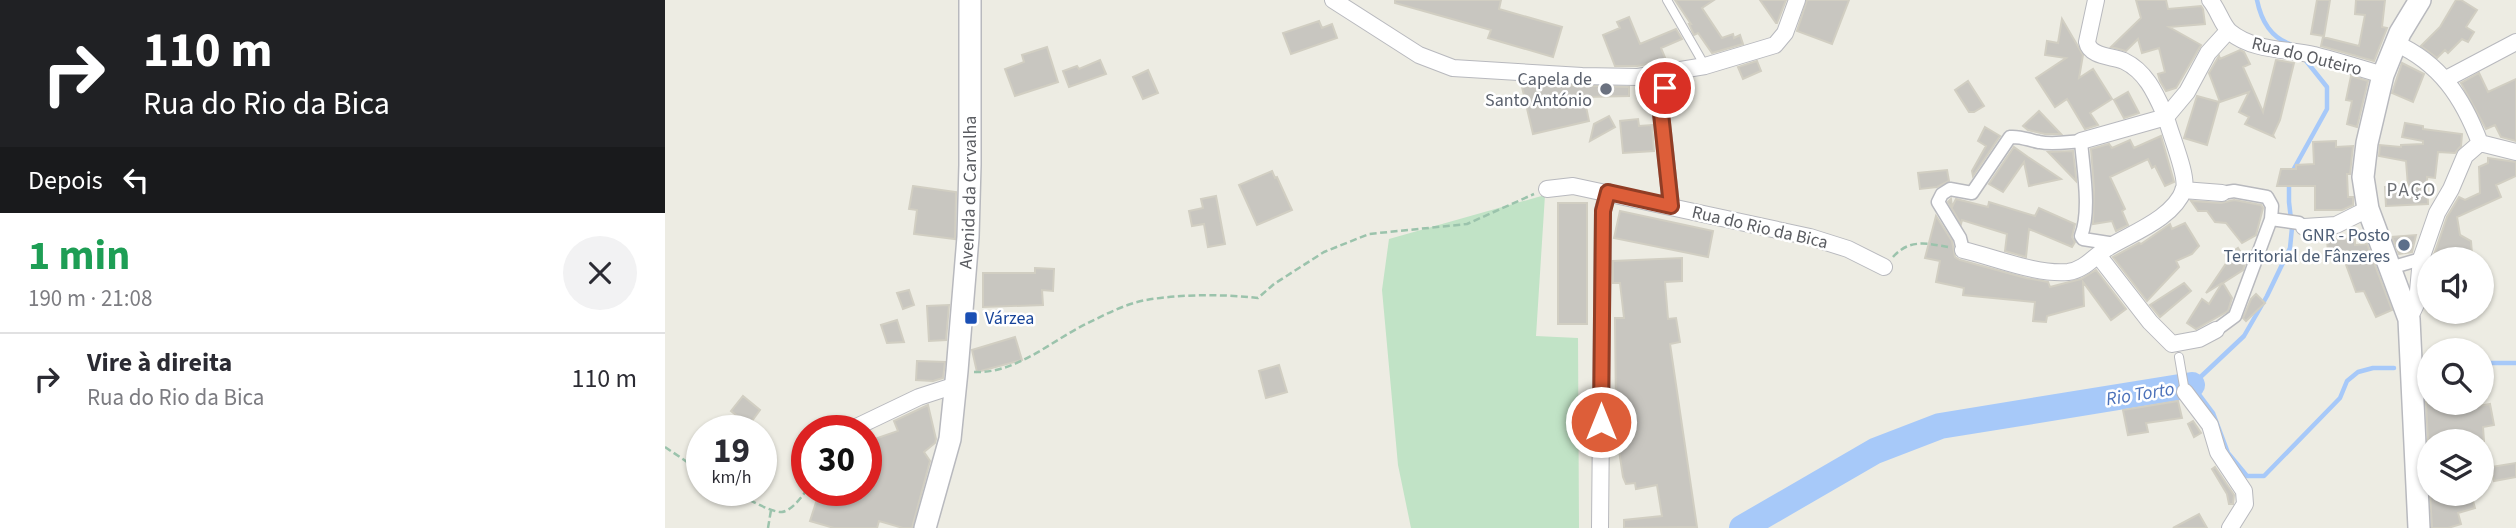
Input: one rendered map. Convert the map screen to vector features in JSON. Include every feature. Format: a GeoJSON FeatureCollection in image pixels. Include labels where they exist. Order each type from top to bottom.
{"type":"FeatureCollection","features":[{"type":"Feature","properties":{"kind":"street","name":"Avenida da Carvalha"},"geometry":{"type":"LineString","coordinates":[[925,528],[950,439],[956,378],[970,165],[971,0]]}},
{"type":"Feature","properties":{"kind":"street"},"geometry":{"type":"LineString","coordinates":[[1333,0],[1419,55],[1453,68],[1638,77],[1705,66],[1775,45],[1785,33],[1797,0]]}},
{"type":"Feature","properties":{"kind":"street"},"geometry":{"type":"LineString","coordinates":[[2096,0],[2088,48],[2092,52],[2124,61],[2139,71],[2149,83],[2167,117],[2170,136],[2184,171],[2183,190],[2170,208],[2151,224],[2115,244],[2082,268],[2068,272],[2035,268],[1963,250],[1960,238],[1938,202],[1942,194],[1950,189],[1972,193],[2010,137],[2021,136],[2040,142],[2081,141],[2167,117],[2187,92],[2208,53],[2228,31]]}},
{"type":"Feature","properties":{"kind":"street","name":"Rua do Outeiro"},"geometry":{"type":"LineString","coordinates":[[2210,0],[2228,31],[2248,42],[2271,49],[2311,55],[2383,75]]}},
{"type":"Feature","properties":{"kind":"street"},"geometry":{"type":"LineString","coordinates":[[2419,528],[2409,319],[2368,209],[2363,177],[2367,143],[2383,75],[2395,43],[2420,0]]}},
{"type":"Feature","properties":{"kind":"street"},"geometry":{"type":"LineString","coordinates":[[2446,79],[2516,42]]}},
{"type":"Feature","properties":{"kind":"street"},"geometry":{"type":"LineString","coordinates":[[2395,43],[2415,52],[2446,79],[2474,126],[2480,143]]}},
{"type":"Feature","properties":{"kind":"street"},"geometry":{"type":"LineString","coordinates":[[1669,73],[1660,104],[1671,206]]}},
{"type":"Feature","properties":{"kind":"street"},"geometry":{"type":"LineString","coordinates":[[2081,141],[2087,190],[2081,236],[2083,239],[2115,244]]}},
{"type":"Feature","properties":{"kind":"street"},"geometry":{"type":"LineString","coordinates":[[2480,143],[2516,152]]}},
{"type":"Feature","properties":{"kind":"street"},"geometry":{"type":"LineString","coordinates":[[2428,247],[2437,213],[2465,156],[2480,143]]}},
{"type":"Feature","properties":{"kind":"street","name":"Rua do Rio da Bica"},"geometry":{"type":"LineString","coordinates":[[1547,189],[1573,186],[1608,192],[1810,237],[1848,249],[1884,267]]}},
{"type":"Feature","properties":{"kind":"street"},"geometry":{"type":"LineString","coordinates":[[2098,255],[2150,322],[2172,344],[2199,339],[2235,316],[2271,219],[2272,206],[2267,197],[2234,191],[2222,193],[2183,190]]}},
{"type":"Feature","properties":{"kind":"street"},"geometry":{"type":"LineString","coordinates":[[1600,528],[1603,211],[1608,192]]}},
{"type":"Feature","properties":{"kind":"street"},"geometry":{"type":"LineString","coordinates":[[2271,219],[2297,224],[2336,225],[2368,209]]}},
{"type":"Feature","properties":{"kind":"street"},"geometry":{"type":"LineString","coordinates":[[2390,268],[2417,261]]}},
{"type":"Feature","properties":{"kind":"street"},"geometry":{"type":"LineString","coordinates":[[2409,319],[2417,302]]}},
{"type":"Feature","properties":{"kind":"street"},"geometry":{"type":"LineString","coordinates":[[881,415],[956,378]]}},
{"type":"Feature","properties":{"kind":"street"},"geometry":{"type":"LineString","coordinates":[[2184,386],[2210,425],[2218,452],[2244,491],[2245,505],[2230,528]]}},
{"type":"Feature","properties":{"kind":"lane"},"geometry":{"type":"LineString","coordinates":[[1667,0],[1705,66]]}},
{"type":"Feature","properties":{"kind":"lane"},"geometry":{"type":"LineString","coordinates":[[2179,357],[2184,386]]}},
{"type":"Feature","properties":{"kind":"path"},"geometry":{"type":"LineString","coordinates":[[956,378],[1032,356],[1084,325],[1145,300],[1230,295],[1258,298],[1274,284],[1324,252],[1369,234],[1420,231],[1467,224],[1523,197],[1547,189]]}},
{"type":"Feature","properties":{"kind":"path"},"geometry":{"type":"LineString","coordinates":[[1884,267],[1900,249],[1916,243],[1963,250]]}},
{"type":"Feature","properties":{"kind":"path"},"geometry":{"type":"LineString","coordinates":[[665,447],[686,461]]}},
{"type":"Feature","properties":{"kind":"path"},"geometry":{"type":"LineString","coordinates":[[763,506],[782,512],[793,506]]}},
{"type":"Feature","properties":{"kind":"path"},"geometry":{"type":"LineString","coordinates":[[768,528],[771,510]]}},
{"type":"Feature","properties":{"kind":"green space"},"geometry":{"type":"Polygon","coordinates":[[[1545,195],[1536,336],[1578,338],[1579,528],[1411,528],[1398,465],[1382,290],[1389,239],[1545,195]]]}},
{"type":"Feature","properties":{"kind":"building"},"geometry":{"type":"Polygon","coordinates":[[[1395,0],[1501,0],[1499,9],[1562,27],[1553,57],[1488,38],[1491,30],[1395,3],[1395,0]]]}},
{"type":"Feature","properties":{"kind":"building"},"geometry":{"type":"Polygon","coordinates":[[[1675,0],[1714,0],[1702,8],[1722,38],[1733,34],[1734,38],[1740,35],[1743,44],[1712,53],[1698,33],[1694,35],[1691,24],[1675,0]]]}},
{"type":"Feature","properties":{"kind":"building"},"geometry":{"type":"Polygon","coordinates":[[[1760,0],[1786,0],[1777,23],[1776,23],[1760,0]]]}},
{"type":"Feature","properties":{"kind":"building"},"geometry":{"type":"Polygon","coordinates":[[[1807,0],[1849,0],[1832,44],[1797,31],[1807,0]]]}},
{"type":"Feature","properties":{"kind":"building"},"geometry":{"type":"Polygon","coordinates":[[[2136,0],[2166,0],[2168,9],[2201,6],[2203,9],[2205,24],[2169,27],[2201,45],[2176,88],[2166,91],[2160,81],[2158,74],[2165,72],[2159,48],[2142,53],[2138,39],[2126,51],[2111,47],[2141,18],[2136,0]]]}},
{"type":"Feature","properties":{"kind":"building"},"geometry":{"type":"Polygon","coordinates":[[[2317,0],[2330,0],[2324,36],[2311,34],[2317,0]]]}},
{"type":"Feature","properties":{"kind":"building"},"geometry":{"type":"Polygon","coordinates":[[[2356,0],[2385,0],[2382,27],[2387,28],[2374,61],[2321,46],[2323,37],[2359,46],[2365,15],[2355,14],[2356,0]]]}},
{"type":"Feature","properties":{"kind":"building"},"geometry":{"type":"Polygon","coordinates":[[[2456,0],[2461,0],[2477,10],[2466,27],[2474,32],[2468,42],[2462,39],[2448,53],[2445,50],[2437,58],[2421,46],[2440,27],[2456,0]]]}},
{"type":"Feature","properties":{"kind":"building"},"geometry":{"type":"Polygon","coordinates":[[[1629,17],[1640,44],[1676,29],[1682,39],[1661,48],[1666,60],[1637,66],[1615,66],[1603,35],[1620,28],[1617,22],[1629,17]]]}},
{"type":"Feature","properties":{"kind":"building"},"geometry":{"type":"Polygon","coordinates":[[[2062,19],[2083,55],[2079,78],[2093,69],[2112,99],[2090,113],[2098,125],[2085,129],[2067,99],[2055,107],[2036,78],[2066,58],[2045,55],[2047,41],[2058,43],[2062,19]]]}},
{"type":"Feature","properties":{"kind":"building"},"geometry":{"type":"Polygon","coordinates":[[[1319,21],[1322,28],[1332,24],[1337,38],[1291,54],[1283,33],[1319,21]]]}},
{"type":"Feature","properties":{"kind":"building"},"geometry":{"type":"Polygon","coordinates":[[[1047,47],[1058,82],[1015,96],[1005,69],[1024,62],[1022,55],[1047,47]]]}},
{"type":"Feature","properties":{"kind":"building"},"geometry":{"type":"Polygon","coordinates":[[[2240,50],[2250,64],[2243,67],[2263,112],[2276,60],[2294,63],[2274,137],[2245,124],[2249,117],[2239,112],[2249,92],[2220,102],[2209,73],[2219,56],[2220,59],[2240,50]]]}},
{"type":"Feature","properties":{"kind":"building"},"geometry":{"type":"Polygon","coordinates":[[[1100,60],[1106,74],[1069,87],[1063,71],[1077,66],[1079,69],[1100,60]]]}},
{"type":"Feature","properties":{"kind":"building"},"geometry":{"type":"Polygon","coordinates":[[[1757,61],[1761,71],[1743,79],[1738,67],[1757,61]]]}},
{"type":"Feature","properties":{"kind":"building"},"geometry":{"type":"Polygon","coordinates":[[[2402,63],[2424,74],[2413,102],[2392,93],[2402,63]]]}},
{"type":"Feature","properties":{"kind":"building"},"geometry":{"type":"Polygon","coordinates":[[[1148,70],[1158,93],[1143,99],[1133,77],[1148,70]]]}},
{"type":"Feature","properties":{"kind":"building"},"geometry":{"type":"Polygon","coordinates":[[[2479,73],[2488,92],[2516,79],[2516,141],[2501,137],[2495,125],[2486,129],[2461,83],[2479,73]]]}},
{"type":"Feature","properties":{"kind":"building"},"geometry":{"type":"Polygon","coordinates":[[[2351,76],[2368,81],[2357,127],[2347,124],[2352,101],[2346,100],[2351,76]]]}},
{"type":"Feature","properties":{"kind":"building"},"geometry":{"type":"Polygon","coordinates":[[[1968,81],[1984,106],[1974,112],[1969,112],[1955,90],[1968,81]]]}},
{"type":"Feature","properties":{"kind":"building"},"geometry":{"type":"Polygon","coordinates":[[[1536,84],[1629,87],[1629,96],[1584,97],[1589,121],[1533,134],[1522,87],[1536,84]]]}},
{"type":"Feature","properties":{"kind":"building"},"geometry":{"type":"Polygon","coordinates":[[[2128,92],[2139,113],[2124,118],[2114,100],[2128,92]]]}},
{"type":"Feature","properties":{"kind":"building"},"geometry":{"type":"Polygon","coordinates":[[[2197,96],[2219,102],[2207,145],[2184,138],[2197,96]]]}},
{"type":"Feature","properties":{"kind":"building"},"geometry":{"type":"Polygon","coordinates":[[[2039,111],[2061,134],[2045,134],[2023,126],[2039,111]]]}},
{"type":"Feature","properties":{"kind":"building"},"geometry":{"type":"Polygon","coordinates":[[[1609,116],[1615,127],[1590,141],[1594,124],[1609,116]]]}},
{"type":"Feature","properties":{"kind":"building"},"geometry":{"type":"Polygon","coordinates":[[[1638,119],[1639,126],[1652,125],[1654,151],[1623,153],[1620,121],[1638,119]]]}},
{"type":"Feature","properties":{"kind":"building"},"geometry":{"type":"Polygon","coordinates":[[[2405,123],[2423,126],[2423,129],[2462,134],[2461,146],[2455,153],[2438,152],[2435,178],[2427,177],[2428,204],[2386,206],[2385,187],[2408,186],[2406,161],[2379,156],[2380,145],[2401,147],[2423,144],[2423,141],[2402,137],[2405,123]]]}},
{"type":"Feature","properties":{"kind":"building"},"geometry":{"type":"Polygon","coordinates":[[[1985,127],[2000,136],[1973,176],[1972,171],[1986,146],[1978,141],[1985,127]]]}},
{"type":"Feature","properties":{"kind":"building"},"geometry":{"type":"Polygon","coordinates":[[[2161,136],[2174,182],[2165,186],[2155,166],[2152,168],[2148,159],[2110,177],[2125,209],[2122,211],[2128,225],[2116,231],[2112,221],[2093,224],[2091,149],[2109,144],[2112,148],[2130,140],[2134,148],[2161,136]]]}},
{"type":"Feature","properties":{"kind":"building"},"geometry":{"type":"Polygon","coordinates":[[[2336,141],[2336,147],[2353,146],[2350,174],[2347,174],[2348,197],[2353,197],[2353,205],[2342,210],[2315,210],[2315,186],[2277,186],[2281,169],[2296,169],[2296,165],[2314,164],[2313,142],[2336,141]]]}},
{"type":"Feature","properties":{"kind":"building"},"geometry":{"type":"Polygon","coordinates":[[[2014,147],[2061,179],[2029,186],[2024,162],[2003,192],[1989,184],[2014,147]]]}},
{"type":"Feature","properties":{"kind":"building"},"geometry":{"type":"Polygon","coordinates":[[[2073,151],[2076,177],[2076,181],[2048,152],[2073,151]]]}},
{"type":"Feature","properties":{"kind":"building"},"geometry":{"type":"Polygon","coordinates":[[[2488,158],[2516,162],[2516,176],[2496,185],[2501,197],[2457,217],[2460,235],[2471,241],[2471,247],[2437,247],[2447,217],[2459,197],[2465,200],[2480,193],[2479,167],[2488,163],[2488,158]]]}},
{"type":"Feature","properties":{"kind":"building"},"geometry":{"type":"Polygon","coordinates":[[[1947,170],[1949,181],[1937,187],[1920,189],[1918,173],[1947,170]]]}},
{"type":"Feature","properties":{"kind":"building"},"geometry":{"type":"Polygon","coordinates":[[[1272,171],[1292,210],[1257,225],[1239,185],[1272,171]]]}},
{"type":"Feature","properties":{"kind":"building"},"geometry":{"type":"Polygon","coordinates":[[[913,186],[956,192],[955,239],[914,234],[917,210],[909,209],[913,186]]]}},
{"type":"Feature","properties":{"kind":"building"},"geometry":{"type":"Polygon","coordinates":[[[1216,196],[1225,244],[1208,247],[1204,224],[1192,226],[1189,211],[1203,208],[1201,199],[1216,196]]]}},
{"type":"Feature","properties":{"kind":"building"},"geometry":{"type":"Polygon","coordinates":[[[1951,199],[1952,207],[1956,199],[1988,207],[1989,202],[2035,216],[2039,208],[2075,224],[2072,237],[2075,242],[2072,247],[2029,229],[2026,257],[2005,251],[2007,234],[1962,220],[1961,224],[1948,202],[1951,199]]]}},
{"type":"Feature","properties":{"kind":"building"},"geometry":{"type":"Polygon","coordinates":[[[2234,200],[2261,205],[2263,208],[2256,235],[2242,243],[2226,223],[2215,222],[2207,211],[2198,211],[2191,201],[2221,203],[2234,200]]]}},
{"type":"Feature","properties":{"kind":"building"},"geometry":{"type":"Polygon","coordinates":[[[1558,203],[1587,203],[1587,324],[1558,324],[1558,203]]]}},
{"type":"Feature","properties":{"kind":"building"},"geometry":{"type":"Polygon","coordinates":[[[1620,211],[1713,231],[1708,257],[1614,238],[1620,211]]]}},
{"type":"Feature","properties":{"kind":"building"},"geometry":{"type":"Polygon","coordinates":[[[1936,216],[1952,241],[1955,257],[1960,260],[2048,282],[2050,287],[2081,279],[2096,270],[2126,309],[2111,320],[2083,282],[2084,306],[2047,316],[2046,322],[2033,321],[2035,302],[1963,295],[1964,288],[1936,282],[1940,261],[1925,258],[1936,216]]]}},
{"type":"Feature","properties":{"kind":"building"},"geometry":{"type":"Polygon","coordinates":[[[2185,223],[2199,246],[2192,254],[2176,261],[2179,267],[2147,301],[2113,257],[2141,244],[2170,224],[2172,229],[2185,223]]]}},
{"type":"Feature","properties":{"kind":"building","name":"GNR - Posto Territorial de Fânzeres"},"geometry":{"type":"Polygon","coordinates":[[[2416,235],[2412,252],[2399,254],[2392,237],[2416,235]]]}},
{"type":"Feature","properties":{"kind":"building"},"geometry":{"type":"Polygon","coordinates":[[[2355,238],[2355,245],[2367,244],[2392,310],[2376,317],[2364,291],[2356,292],[2341,251],[2328,252],[2327,240],[2355,238]]]}},
{"type":"Feature","properties":{"kind":"building"},"geometry":{"type":"Polygon","coordinates":[[[2238,248],[2246,260],[2243,270],[2223,283],[2232,298],[2228,311],[2196,329],[2187,323],[2202,299],[2209,304],[2222,283],[2206,293],[2229,259],[2226,256],[2238,248]]]}},
{"type":"Feature","properties":{"kind":"building"},"geometry":{"type":"Polygon","coordinates":[[[1682,258],[1682,281],[1665,282],[1668,319],[1676,318],[1680,342],[1670,344],[1697,527],[1624,528],[1624,520],[1662,516],[1657,485],[1636,489],[1635,483],[1626,484],[1623,477],[1613,411],[1616,411],[1615,318],[1624,318],[1620,283],[1613,283],[1613,261],[1682,258]]]}},
{"type":"Feature","properties":{"kind":"building"},"geometry":{"type":"Polygon","coordinates":[[[1035,268],[1054,269],[1053,291],[1042,290],[1043,305],[983,307],[983,273],[1035,273],[1035,268]]]}},
{"type":"Feature","properties":{"kind":"building"},"geometry":{"type":"Polygon","coordinates":[[[2184,283],[2191,291],[2160,317],[2150,305],[2184,283]]]}},
{"type":"Feature","properties":{"kind":"building"},"geometry":{"type":"Polygon","coordinates":[[[909,290],[914,305],[903,309],[897,293],[909,290]]]}},
{"type":"Feature","properties":{"kind":"building"},"geometry":{"type":"Polygon","coordinates":[[[2256,294],[2265,303],[2246,321],[2243,318],[2256,294]]]}},
{"type":"Feature","properties":{"kind":"building"},"geometry":{"type":"Polygon","coordinates":[[[949,305],[946,340],[929,341],[927,306],[949,305]]]}},
{"type":"Feature","properties":{"kind":"building"},"geometry":{"type":"Polygon","coordinates":[[[897,320],[904,342],[887,343],[881,325],[897,320]]]}},
{"type":"Feature","properties":{"kind":"building"},"geometry":{"type":"Polygon","coordinates":[[[1015,337],[1022,360],[977,372],[972,350],[1015,337]]]}},
{"type":"Feature","properties":{"kind":"building"},"geometry":{"type":"Polygon","coordinates":[[[917,361],[945,362],[943,378],[933,381],[916,380],[917,361]]]}},
{"type":"Feature","properties":{"kind":"building"},"geometry":{"type":"Polygon","coordinates":[[[1279,365],[1287,392],[1266,398],[1259,371],[1279,365]]]}},
{"type":"Feature","properties":{"kind":"building"},"geometry":{"type":"Polygon","coordinates":[[[743,396],[760,410],[756,415],[736,415],[731,411],[743,396]]]}},
{"type":"Feature","properties":{"kind":"building"},"geometry":{"type":"Polygon","coordinates":[[[2178,401],[2182,418],[2146,423],[2148,432],[2128,435],[2123,410],[2178,401]]]}},
{"type":"Feature","properties":{"kind":"building"},"geometry":{"type":"Polygon","coordinates":[[[928,405],[936,439],[924,452],[930,461],[912,528],[879,521],[877,528],[834,528],[810,521],[815,506],[882,506],[882,436],[898,431],[894,421],[928,405]]]}},
{"type":"Feature","properties":{"kind":"building"},"geometry":{"type":"Polygon","coordinates":[[[2427,415],[2492,415],[2494,425],[2483,429],[2427,429],[2427,415]]]}},
{"type":"Feature","properties":{"kind":"building"},"geometry":{"type":"Polygon","coordinates":[[[2193,421],[2201,433],[2194,437],[2188,424],[2193,421]]]}},
{"type":"Feature","properties":{"kind":"building"},"geometry":{"type":"Polygon","coordinates":[[[2516,463],[2516,477],[2494,481],[2494,467],[2516,463]]]}},
{"type":"Feature","properties":{"kind":"building"},"geometry":{"type":"Polygon","coordinates":[[[2215,467],[2234,495],[2233,504],[2229,504],[2227,494],[2212,469],[2215,467]]]}},
{"type":"Feature","properties":{"kind":"building"},"geometry":{"type":"Polygon","coordinates":[[[2431,506],[2474,506],[2458,513],[2461,524],[2448,528],[2432,528],[2431,506]]]}},
{"type":"Feature","properties":{"kind":"building"},"geometry":{"type":"Polygon","coordinates":[[[2199,514],[2207,528],[2173,528],[2199,514]]]}},
{"type":"Feature","properties":{"kind":"waterway","name":"Rio Torto"},"geometry":{"type":"LineString","coordinates":[[2257,0],[2267,27],[2290,44]]}},
{"type":"Feature","properties":{"kind":"waterway","name":"Rio Torto"},"geometry":{"type":"LineString","coordinates":[[2291,174],[2327,109],[2327,87],[2303,57]]}},
{"type":"Feature","properties":{"kind":"waterway"},"geometry":{"type":"LineString","coordinates":[[2289,183],[2292,228],[2290,248],[2267,296],[2244,336],[2192,385],[2213,413],[2228,453],[2247,476],[2264,476],[2340,398],[2347,381],[2358,372],[2373,368],[2394,368]]}},
{"type":"Feature","properties":{"kind":"waterway"},"geometry":{"type":"LineString","coordinates":[[2494,363],[2516,363]]}},
{"type":"Feature","properties":{"kind":"waterway","name":"Rio Torto"},"geometry":{"type":"LineString","coordinates":[[1742,528],[1875,451],[1940,426],[2192,385]]}},
{"type":"Feature","properties":{"kind":"place","name":"Capela de Santo António"},"geometry":{"type":"Point","coordinates":[1606,89]}},
{"type":"Feature","properties":{"kind":"place","name":"GNR - Posto Territorial de Fânzeres"},"geometry":{"type":"Point","coordinates":[2404,245]}},
{"type":"Feature","properties":{"kind":"place","name":"Várzea"},"geometry":{"type":"Point","coordinates":[971,318]}},
{"type":"Feature","properties":{"kind":"district","name":"PAÇO"},"geometry":{"type":"Point","coordinates":[2412,189]}},
{"type":"Feature","properties":{"kind":"route"},"geometry":{"type":"LineString","coordinates":[[1601,422],[1603,211],[1608,192],[1671,206],[1660,104],[1665,88]]}}]}
